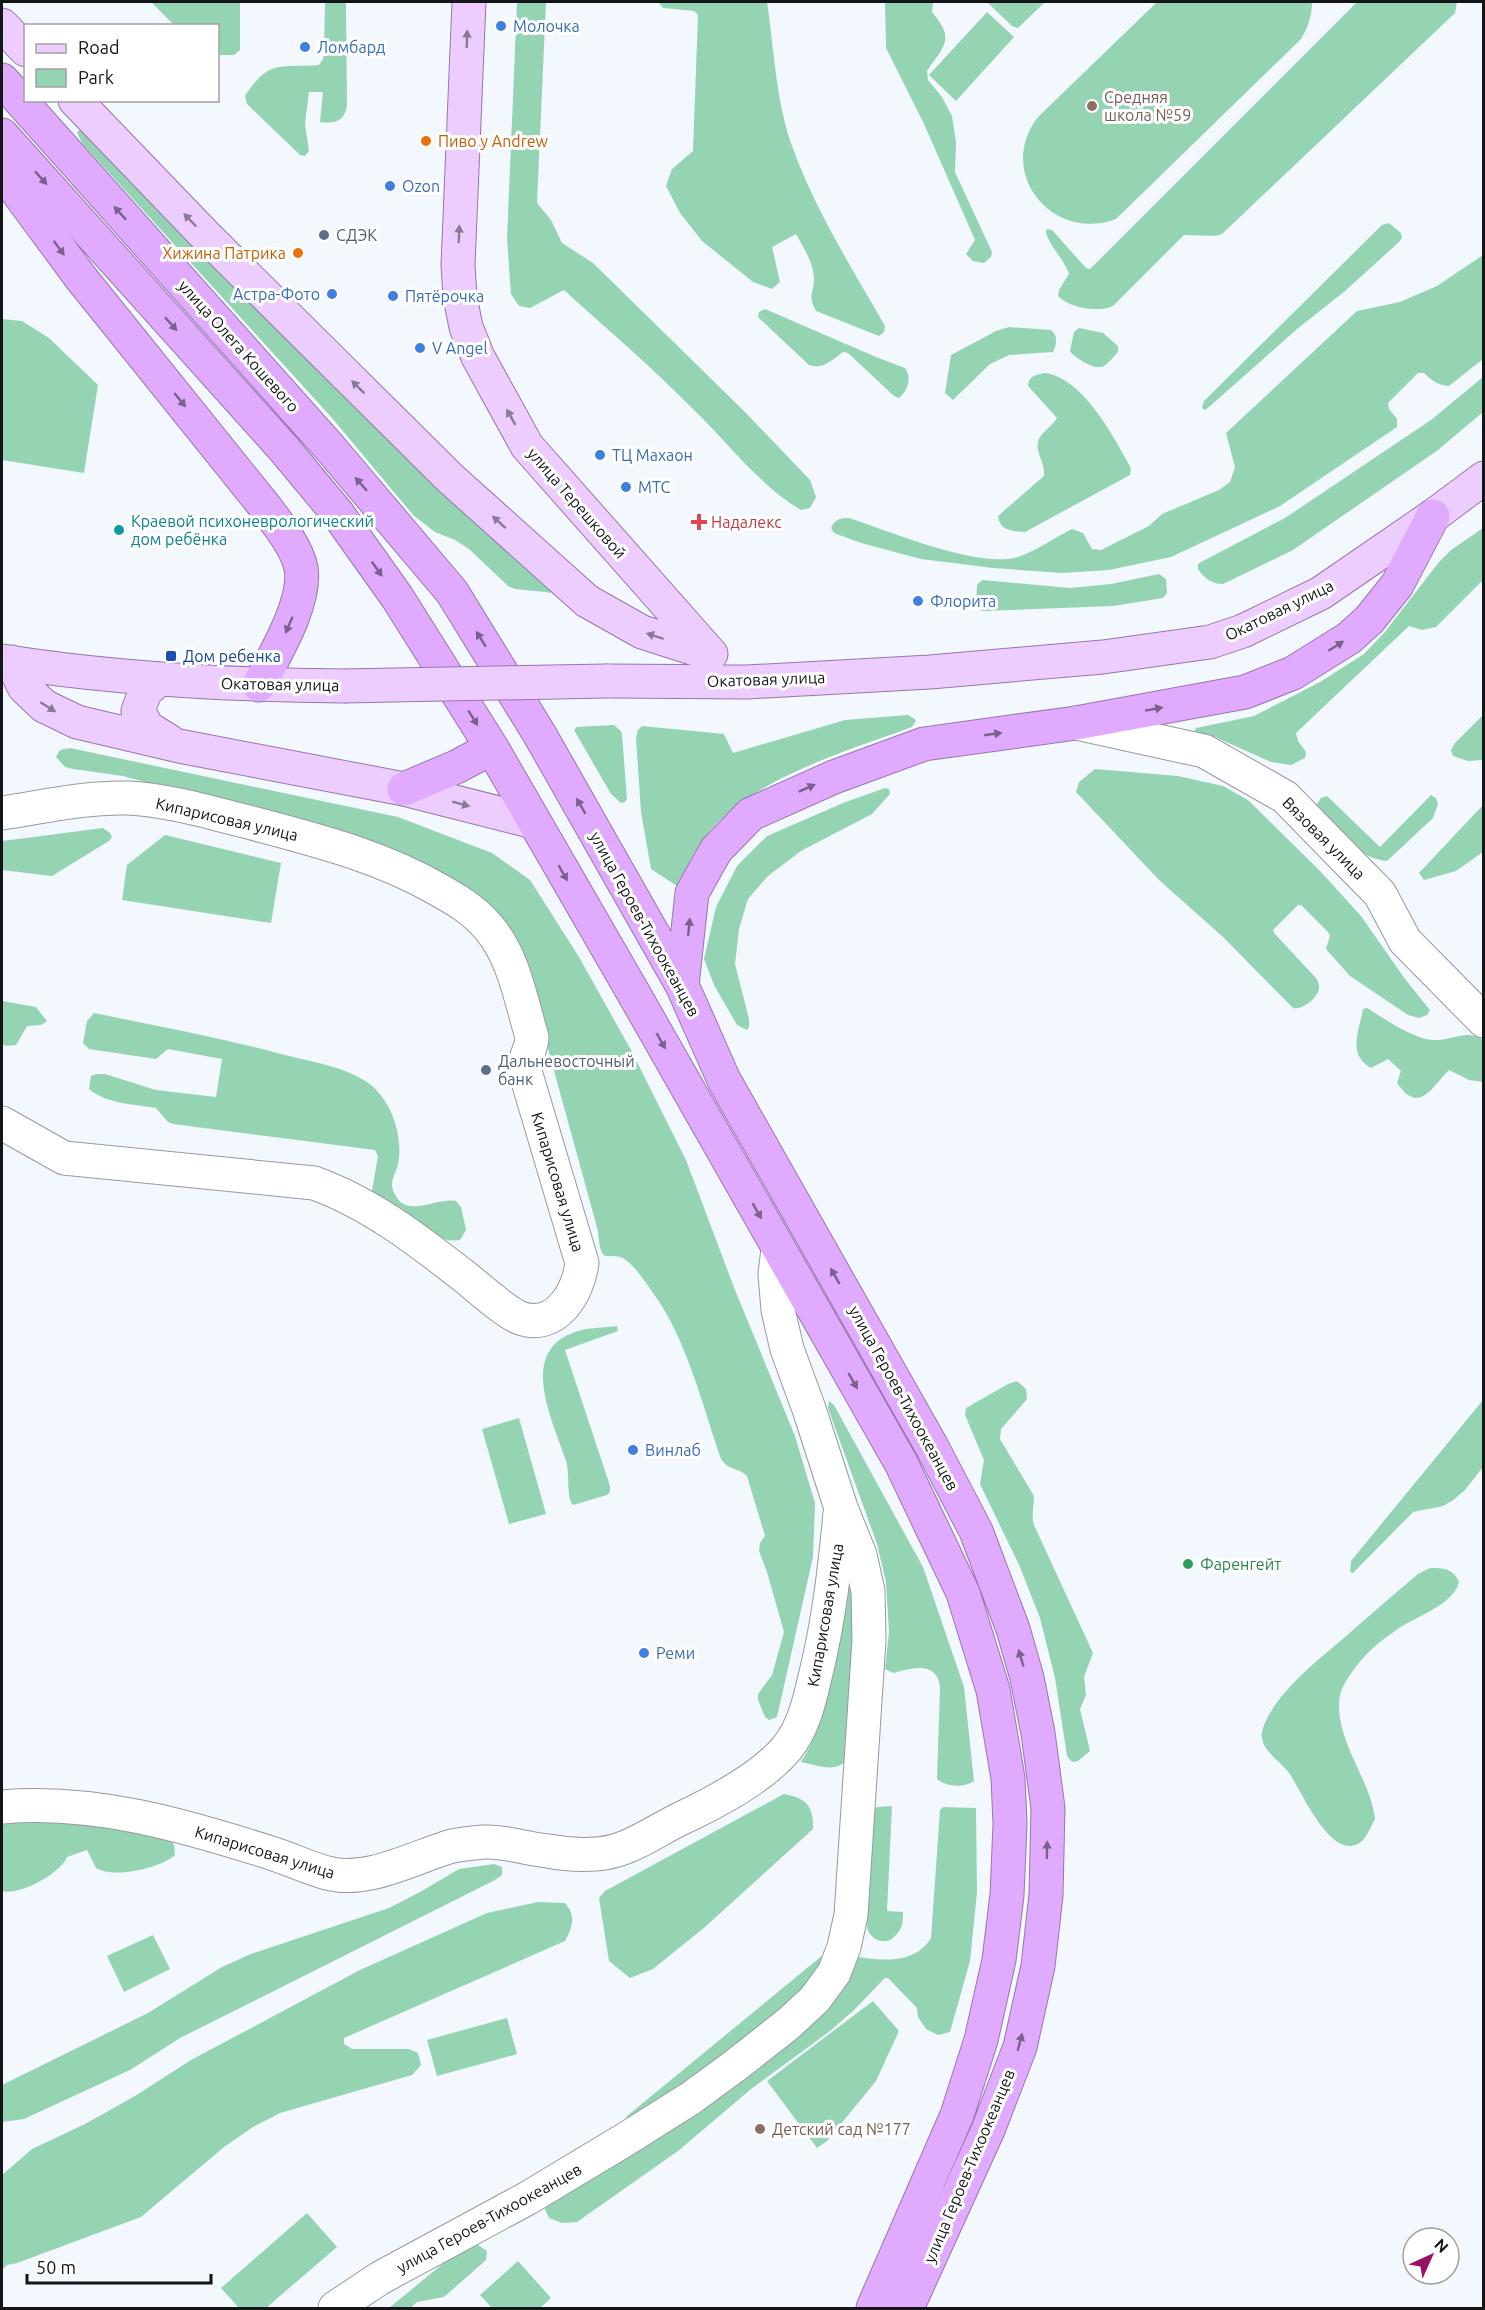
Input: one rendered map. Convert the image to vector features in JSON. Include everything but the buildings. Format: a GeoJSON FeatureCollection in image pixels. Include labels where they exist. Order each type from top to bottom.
{"type":"FeatureCollection","features":[{"type":"Feature","properties":{"kind":"highway","name":"улица Олега Кошевого"},"geometry":{"type":"LineString","coordinates":[[2,80],[331,449],[426,561]]}},
{"type":"Feature","properties":{"kind":"highway","name":"улица Героев-Тихоокеанцев"},"geometry":{"type":"LineString","coordinates":[[2,135],[284,449],[338,514],[397,597],[492,748],[901,1463],[963,1593],[993,1690],[1008,1778],[1010,1824],[1007,1895],[999,1960],[981,2040],[957,2115],[873,2308]]}},
{"type":"Feature","properties":{"kind":"highway"},"geometry":{"type":"LineString","coordinates":[[2,165],[13,186],[81,278],[287,537],[301,568],[299,600],[280,645],[259,685]]}},
{"type":"Feature","properties":{"kind":"highway"},"geometry":{"type":"LineString","coordinates":[[682,985],[692,893],[716,850],[751,814],[834,777],[924,744],[1076,723],[1245,692],[1293,673],[1349,638],[1369,620],[1397,585],[1433,516]]}},
{"type":"Feature","properties":{"kind":"highway","name":"улица Героев-Тихоокеанцев"},"geometry":{"type":"LineString","coordinates":[[426,561],[452,592],[540,735],[682,985],[724,1080],[899,1388],[976,1531],[1012,1629],[1027,1678],[1038,1733],[1048,1808],[1046,1895],[1038,1966],[1022,2035],[988,2130],[907,2308]]}},
{"type":"Feature","properties":{"kind":"highway"},"geometry":{"type":"LineString","coordinates":[[405,789],[456,768],[492,748]]}},
{"type":"Feature","properties":{"kind":"main road","name":"улица Терешковой"},"geometry":{"type":"LineString","coordinates":[[468,2],[458,265],[460,297],[466,327],[478,357],[527,446],[711,654],[747,682]]}},
{"type":"Feature","properties":{"kind":"main road"},"geometry":{"type":"LineString","coordinates":[[2,25],[24,48]]}},
{"type":"Feature","properties":{"kind":"main road"},"geometry":{"type":"LineString","coordinates":[[77,102],[203,234],[450,478],[587,601],[642,632],[711,654]]}},
{"type":"Feature","properties":{"kind":"main road","name":"Окатовая улица"},"geometry":{"type":"LineString","coordinates":[[7,662],[158,680],[343,686],[606,681],[747,682],[1012,666],[1103,657],[1210,642],[1243,631],[1321,593],[1484,478]]}},
{"type":"Feature","properties":{"kind":"main road"},"geometry":{"type":"LineString","coordinates":[[7,662],[24,687],[45,706],[77,722],[179,746],[405,789],[534,822]]}},
{"type":"Feature","properties":{"kind":"main road"},"geometry":{"type":"LineString","coordinates":[[158,680],[144,692],[138,706],[140,716],[148,728],[179,746]]}},
{"type":"Feature","properties":{"kind":"street","name":"Вязовая улица"},"geometry":{"type":"LineString","coordinates":[[1076,723],[1204,751],[1285,797],[1380,894],[1405,941],[1484,1021]]}},
{"type":"Feature","properties":{"kind":"street","name":"Кипарисовая улица"},"geometry":{"type":"LineString","coordinates":[[2,813],[103,798],[176,803],[335,845],[376,860],[416,877],[456,899],[474,913],[490,928],[503,950],[512,971],[532,1037],[532,1044],[525,1056],[524,1068],[582,1263],[580,1275],[573,1292],[556,1313],[543,1320],[520,1318],[430,1251],[343,1193],[314,1183],[64,1158],[2,1123]]}},
{"type":"Feature","properties":{"kind":"street","name":"улица Героев-Тихоокеанцев"},"geometry":{"type":"LineString","coordinates":[[335,2308],[380,2278],[528,2198],[691,2098],[788,2024],[815,1999],[834,1973],[844,1947],[851,1915],[869,1640],[868,1591],[860,1555],[841,1508],[787,1349],[776,1292],[775,1274],[778,1249]]}},
{"type":"Feature","properties":{"kind":"street","name":"Кипарисовая улица"},"geometry":{"type":"LineString","coordinates":[[2,1807],[30,1804],[103,1810],[154,1818],[271,1853],[327,1874],[341,1875],[379,1872],[453,1846],[488,1842],[567,1853],[598,1854],[628,1847],[701,1809],[757,1776],[790,1745],[807,1711],[824,1642],[836,1565],[841,1508]]}},
{"type":"Feature","properties":{"kind":"green space"},"geometry":{"type":"Polygon","coordinates":[[[151,2],[240,2],[240,50],[234,55],[219,55],[219,24],[173,24],[151,2]]]}},
{"type":"Feature","properties":{"kind":"green space"},"geometry":{"type":"Polygon","coordinates":[[[325,2],[346,2],[347,106],[344,115],[338,120],[320,122],[323,92],[309,92],[305,124],[309,151],[305,156],[300,155],[247,104],[245,96],[253,84],[268,71],[284,66],[319,65],[324,53],[325,2]]]}},
{"type":"Feature","properties":{"kind":"green space"},"geometry":{"type":"Polygon","coordinates":[[[517,2],[546,2],[537,203],[551,220],[562,243],[593,263],[745,412],[810,480],[816,497],[810,508],[801,510],[772,489],[663,380],[564,290],[530,308],[519,306],[511,294],[507,239],[517,2]]]}},
{"type":"Feature","properties":{"kind":"green space"},"geometry":{"type":"Polygon","coordinates":[[[658,2],[767,2],[782,111],[792,146],[823,216],[885,326],[884,332],[879,336],[816,311],[811,298],[814,279],[812,267],[796,234],[772,247],[780,282],[772,289],[753,282],[702,241],[680,213],[666,186],[672,169],[693,151],[698,15],[694,11],[663,8],[658,2]]]}},
{"type":"Feature","properties":{"kind":"green space"},"geometry":{"type":"Polygon","coordinates":[[[885,2],[933,2],[932,12],[943,29],[945,42],[927,71],[928,80],[942,97],[952,116],[956,142],[955,172],[992,252],[991,257],[984,263],[973,261],[966,254],[975,240],[924,124],[886,48],[885,2]]]}},
{"type":"Feature","properties":{"kind":"green space"},"geometry":{"type":"Polygon","coordinates":[[[987,2],[1045,2],[1018,28],[1012,26],[987,2]]]}},
{"type":"Feature","properties":{"kind":"green space"},"geometry":{"type":"Polygon","coordinates":[[[1157,2],[1312,2],[1309,21],[1301,39],[1116,219],[1093,224],[1071,221],[1052,212],[1037,198],[1027,180],[1023,160],[1026,138],[1038,117],[1157,2]]]}},
{"type":"Feature","properties":{"kind":"green space"},"geometry":{"type":"Polygon","coordinates":[[[1357,2],[1457,2],[1455,13],[1222,234],[1215,236],[1184,235],[1113,306],[1100,309],[1084,308],[1069,304],[1058,296],[1069,274],[1048,239],[1046,229],[1052,230],[1086,268],[1090,269],[1357,2]]]}},
{"type":"Feature","properties":{"kind":"green space"},"geometry":{"type":"Polygon","coordinates":[[[987,12],[1014,37],[956,101],[929,75],[987,12]]]}},
{"type":"Feature","properties":{"kind":"green space"},"geometry":{"type":"Polygon","coordinates":[[[81,129],[555,593],[515,589],[508,586],[469,549],[435,532],[414,516],[332,418],[82,143],[77,132],[81,129]]]}},
{"type":"Feature","properties":{"kind":"green space"},"geometry":{"type":"Polygon","coordinates":[[[1389,223],[1401,233],[1402,238],[1398,243],[1209,407],[1205,410],[1202,408],[1204,401],[1382,225],[1389,223]]]}},
{"type":"Feature","properties":{"kind":"green space"},"geometry":{"type":"Polygon","coordinates":[[[1483,255],[1483,359],[1449,386],[1435,382],[1424,373],[1418,373],[1388,403],[1389,409],[1397,419],[1397,427],[1280,506],[1171,557],[1109,570],[1062,573],[993,568],[921,559],[861,543],[834,533],[831,528],[838,520],[849,518],[934,547],[981,558],[1001,559],[1018,557],[1072,529],[1083,533],[1092,549],[1101,550],[1149,526],[1162,514],[1219,490],[1230,482],[1235,467],[1226,433],[1357,311],[1400,302],[1437,286],[1483,255]]]}},
{"type":"Feature","properties":{"kind":"green space"},"geometry":{"type":"Polygon","coordinates":[[[765,309],[905,368],[909,380],[905,392],[899,398],[894,396],[848,353],[843,352],[823,365],[809,365],[758,317],[759,312],[765,309]]]}},
{"type":"Feature","properties":{"kind":"green space"},"geometry":{"type":"Polygon","coordinates":[[[2,319],[22,321],[49,338],[98,385],[84,473],[2,460],[2,319]]]}},
{"type":"Feature","properties":{"kind":"green space"},"geometry":{"type":"Polygon","coordinates":[[[1009,327],[1051,330],[1056,340],[1053,352],[1009,355],[990,364],[953,400],[945,393],[951,355],[996,331],[1009,327]]]}},
{"type":"Feature","properties":{"kind":"green space"},"geometry":{"type":"Polygon","coordinates":[[[1079,328],[1103,333],[1118,346],[1118,352],[1106,365],[1096,367],[1076,357],[1070,351],[1074,332],[1079,328]]]}},
{"type":"Feature","properties":{"kind":"green space"},"geometry":{"type":"Polygon","coordinates":[[[1045,373],[1059,377],[1072,386],[1096,411],[1131,468],[1130,475],[1025,532],[1011,530],[1001,525],[998,516],[1044,476],[1038,441],[1057,418],[1028,386],[1031,378],[1045,373]]]}},
{"type":"Feature","properties":{"kind":"green space"},"geometry":{"type":"Polygon","coordinates":[[[1483,377],[1483,412],[1438,450],[1293,550],[1223,584],[1209,580],[1198,569],[1198,564],[1285,518],[1431,420],[1483,377]]]}},
{"type":"Feature","properties":{"kind":"green space"},"geometry":{"type":"Polygon","coordinates":[[[1483,528],[1483,580],[1436,627],[1422,630],[1409,626],[1296,733],[1298,741],[1306,752],[1305,758],[1291,765],[1271,762],[1215,737],[1194,732],[1196,728],[1254,716],[1320,682],[1364,654],[1384,633],[1439,562],[1451,550],[1483,528]]]}},
{"type":"Feature","properties":{"kind":"green space"},"geometry":{"type":"Polygon","coordinates":[[[1159,574],[1166,579],[1167,593],[1163,598],[1113,606],[983,611],[976,606],[977,585],[982,580],[1070,588],[1111,584],[1159,574]]]}},
{"type":"Feature","properties":{"kind":"green space"},"geometry":{"type":"Polygon","coordinates":[[[908,715],[916,720],[912,727],[799,770],[746,799],[723,817],[704,838],[677,886],[651,869],[641,812],[636,738],[642,726],[724,734],[733,753],[845,720],[908,715]]]}},
{"type":"Feature","properties":{"kind":"green space"},"geometry":{"type":"Polygon","coordinates":[[[1483,715],[1483,760],[1468,761],[1453,756],[1451,750],[1455,743],[1483,715]]]}},
{"type":"Feature","properties":{"kind":"green space"},"geometry":{"type":"Polygon","coordinates":[[[614,725],[622,735],[627,799],[621,803],[611,794],[574,730],[577,727],[614,725]]]}},
{"type":"Feature","properties":{"kind":"green space"},"geometry":{"type":"Polygon","coordinates":[[[70,748],[398,817],[492,853],[530,880],[579,957],[631,1050],[686,1160],[735,1290],[795,1436],[815,1503],[813,1557],[777,1717],[769,1720],[765,1717],[758,1694],[772,1675],[784,1632],[759,1551],[760,1543],[765,1536],[747,1476],[721,1459],[693,1373],[665,1311],[631,1264],[621,1257],[604,1255],[601,1251],[598,1231],[525,965],[339,836],[123,776],[65,767],[56,757],[60,750],[70,748]]]}},
{"type":"Feature","properties":{"kind":"green space"},"geometry":{"type":"Polygon","coordinates":[[[1095,769],[1178,776],[1223,786],[1248,800],[1320,871],[1361,916],[1405,979],[1430,1010],[1427,1015],[1419,1018],[1408,1015],[1350,976],[1326,949],[1330,936],[1328,932],[1301,905],[1298,905],[1273,930],[1319,984],[1317,994],[1310,1002],[1293,1008],[1223,937],[1159,880],[1076,792],[1079,782],[1095,769]]]}},
{"type":"Feature","properties":{"kind":"green space"},"geometry":{"type":"Polygon","coordinates":[[[885,788],[889,789],[890,794],[872,814],[801,851],[768,876],[748,899],[739,929],[735,964],[749,1027],[747,1030],[737,1025],[714,985],[704,959],[716,907],[737,866],[767,836],[843,803],[885,788]]]}},
{"type":"Feature","properties":{"kind":"green space"},"geometry":{"type":"Polygon","coordinates":[[[1431,795],[1436,798],[1438,804],[1433,818],[1387,861],[1376,859],[1356,848],[1338,833],[1315,807],[1321,798],[1327,796],[1380,847],[1431,795]]]}},
{"type":"Feature","properties":{"kind":"green space"},"geometry":{"type":"Polygon","coordinates":[[[1483,805],[1483,852],[1456,871],[1424,880],[1419,873],[1483,805]]]}},
{"type":"Feature","properties":{"kind":"green space"},"geometry":{"type":"Polygon","coordinates":[[[103,828],[112,837],[109,841],[52,876],[2,870],[2,841],[103,828]]]}},
{"type":"Feature","properties":{"kind":"green space"},"geometry":{"type":"Polygon","coordinates":[[[165,835],[281,863],[271,923],[122,900],[127,865],[165,835]]]}},
{"type":"Feature","properties":{"kind":"green space"},"geometry":{"type":"Polygon","coordinates":[[[2,1001],[36,1007],[47,1021],[41,1025],[27,1026],[16,1045],[6,1046],[2,1044],[2,1001]]]}},
{"type":"Feature","properties":{"kind":"green space"},"geometry":{"type":"Polygon","coordinates":[[[1367,1008],[1399,1028],[1426,1039],[1440,1040],[1472,1035],[1483,1040],[1483,1082],[1469,1080],[1449,1070],[1424,1095],[1418,1098],[1412,1097],[1397,1083],[1401,1071],[1388,1059],[1371,1068],[1359,1056],[1357,1034],[1363,1009],[1367,1008]]]}},
{"type":"Feature","properties":{"kind":"green space"},"geometry":{"type":"Polygon","coordinates":[[[94,1013],[317,1062],[348,1072],[367,1082],[382,1096],[396,1126],[399,1158],[392,1182],[393,1191],[400,1202],[412,1206],[456,1201],[461,1207],[466,1230],[460,1240],[449,1240],[426,1232],[371,1196],[378,1156],[375,1150],[173,1124],[168,1122],[156,1108],[121,1103],[96,1094],[89,1089],[91,1076],[105,1074],[156,1090],[216,1097],[222,1059],[168,1049],[156,1059],[89,1049],[83,1043],[87,1021],[94,1013]]]}},
{"type":"Feature","properties":{"kind":"green space"},"geometry":{"type":"Polygon","coordinates":[[[617,1326],[618,1331],[565,1350],[610,1486],[610,1492],[607,1495],[573,1505],[566,1461],[548,1408],[543,1371],[547,1355],[557,1342],[580,1330],[617,1326]]]}},
{"type":"Feature","properties":{"kind":"green space"},"geometry":{"type":"Polygon","coordinates":[[[1017,1381],[1026,1389],[1027,1399],[1001,1429],[1000,1439],[1034,1496],[1034,1525],[1093,1653],[1084,1677],[1086,1695],[1080,1709],[1090,1751],[1078,1761],[1072,1762],[1067,1756],[1055,1678],[1040,1618],[1020,1567],[980,1484],[984,1460],[965,1415],[966,1408],[1017,1381]]]}},
{"type":"Feature","properties":{"kind":"green space"},"geometry":{"type":"Polygon","coordinates":[[[1483,1400],[1483,1467],[1465,1490],[1452,1501],[1443,1506],[1413,1512],[1353,1573],[1350,1572],[1351,1561],[1483,1400]]]}},
{"type":"Feature","properties":{"kind":"green space"},"geometry":{"type":"Polygon","coordinates":[[[829,1401],[834,1405],[923,1567],[964,1687],[974,1781],[970,1783],[961,1786],[950,1785],[937,1779],[940,1687],[938,1678],[929,1669],[915,1668],[893,1673],[885,1669],[889,1632],[886,1582],[877,1544],[828,1408],[829,1401]]]}},
{"type":"Feature","properties":{"kind":"green space"},"geometry":{"type":"Polygon","coordinates":[[[519,1418],[546,1514],[509,1524],[482,1429],[519,1418]]]}},
{"type":"Feature","properties":{"kind":"green space"},"geometry":{"type":"Polygon","coordinates":[[[1430,1568],[1451,1571],[1459,1582],[1456,1590],[1441,1604],[1402,1626],[1373,1648],[1355,1668],[1342,1690],[1339,1700],[1340,1720],[1349,1749],[1372,1804],[1375,1819],[1361,1842],[1350,1846],[1339,1843],[1318,1822],[1289,1773],[1266,1747],[1263,1742],[1263,1728],[1277,1702],[1298,1678],[1418,1574],[1430,1568]]]}},
{"type":"Feature","properties":{"kind":"green space"},"geometry":{"type":"Polygon","coordinates":[[[848,1585],[851,1585],[858,1641],[846,1761],[836,1767],[825,1767],[801,1762],[812,1742],[827,1699],[848,1585]]]}},
{"type":"Feature","properties":{"kind":"green space"},"geometry":{"type":"Polygon","coordinates":[[[784,1794],[804,1801],[812,1815],[813,1829],[705,1927],[653,1969],[630,1978],[609,1961],[599,1898],[605,1891],[784,1794]]]}},
{"type":"Feature","properties":{"kind":"green space"},"geometry":{"type":"Polygon","coordinates":[[[892,1806],[887,1911],[903,1912],[903,1920],[895,1936],[882,1941],[873,1937],[867,1928],[872,1812],[877,1807],[892,1806]]]}},
{"type":"Feature","properties":{"kind":"green space"},"geometry":{"type":"Polygon","coordinates":[[[943,1807],[976,1808],[977,1892],[970,1961],[950,2032],[938,2035],[926,2029],[918,2017],[917,2008],[888,1978],[885,1978],[830,2031],[751,2089],[678,2151],[577,2222],[562,2223],[549,2218],[544,2207],[851,1956],[895,1959],[915,1953],[924,1947],[931,1938],[940,1810],[943,1807]]]}},
{"type":"Feature","properties":{"kind":"green space"},"geometry":{"type":"Polygon","coordinates":[[[46,1815],[170,1839],[174,1845],[175,1855],[148,1868],[114,1872],[96,1868],[87,1850],[67,1857],[63,1864],[48,1877],[28,1887],[9,1892],[2,1891],[2,1820],[46,1815]]]}},
{"type":"Feature","properties":{"kind":"green space"},"geometry":{"type":"Polygon","coordinates":[[[494,1864],[502,1867],[502,1875],[495,1880],[180,2038],[130,2070],[24,2119],[2,2122],[2,2085],[148,2013],[222,1967],[251,1954],[389,1908],[459,1869],[494,1864]]]}},
{"type":"Feature","properties":{"kind":"green space"},"geometry":{"type":"Polygon","coordinates":[[[538,1902],[565,1903],[571,1912],[572,1921],[565,1941],[344,2038],[344,2044],[352,2049],[409,2049],[418,2053],[421,2065],[412,2075],[280,2113],[253,2127],[224,2147],[141,2217],[7,2265],[2,2270],[2,2175],[32,2149],[85,2124],[135,2096],[191,2060],[360,1970],[487,1913],[538,1902]]]}},
{"type":"Feature","properties":{"kind":"green space"},"geometry":{"type":"Polygon","coordinates":[[[153,1935],[170,1969],[124,1992],[107,1956],[153,1935]]]}},
{"type":"Feature","properties":{"kind":"green space"},"geometry":{"type":"Polygon","coordinates":[[[823,1955],[827,1970],[730,2059],[625,2121],[627,2116],[823,1955]]]}},
{"type":"Feature","properties":{"kind":"green space"},"geometry":{"type":"Polygon","coordinates":[[[873,2001],[899,2031],[876,2081],[827,2141],[817,2148],[767,2081],[873,2001]]]}},
{"type":"Feature","properties":{"kind":"green space"},"geometry":{"type":"Polygon","coordinates":[[[507,2018],[517,2054],[437,2076],[427,2040],[507,2018]]]}},
{"type":"Feature","properties":{"kind":"green space"},"geometry":{"type":"Polygon","coordinates":[[[307,2213],[337,2247],[266,2308],[239,2308],[221,2288],[307,2213]]]}},
{"type":"Feature","properties":{"kind":"green space"},"geometry":{"type":"Polygon","coordinates":[[[475,2243],[487,2251],[486,2260],[444,2297],[417,2302],[410,2308],[389,2308],[462,2248],[475,2243]]]}},
{"type":"Feature","properties":{"kind":"green space"},"geometry":{"type":"Polygon","coordinates":[[[518,2261],[551,2298],[540,2308],[492,2308],[480,2295],[518,2261]]]}},
{"type":"Feature","properties":{"kind":"place","name":"Молочка"},"geometry":{"type":"Point","coordinates":[501,26]}},
{"type":"Feature","properties":{"kind":"place","name":"Ломбард"},"geometry":{"type":"Point","coordinates":[305,47]}},
{"type":"Feature","properties":{"kind":"place","name":"Средняя школа №59"},"geometry":{"type":"Point","coordinates":[1092,106]}},
{"type":"Feature","properties":{"kind":"place","name":"Пиво у Andrew"},"geometry":{"type":"Point","coordinates":[426,141]}},
{"type":"Feature","properties":{"kind":"place","name":"Ozon"},"geometry":{"type":"Point","coordinates":[390,186]}},
{"type":"Feature","properties":{"kind":"place","name":"СДЭК"},"geometry":{"type":"Point","coordinates":[324,235]}},
{"type":"Feature","properties":{"kind":"place","name":"Хижина Патрика"},"geometry":{"type":"Point","coordinates":[298,253]}},
{"type":"Feature","properties":{"kind":"place","name":"Астра-Фото"},"geometry":{"type":"Point","coordinates":[332,294]}},
{"type":"Feature","properties":{"kind":"place","name":"Пятёрочка"},"geometry":{"type":"Point","coordinates":[393,296]}},
{"type":"Feature","properties":{"kind":"place","name":"V Angel"},"geometry":{"type":"Point","coordinates":[420,348]}},
{"type":"Feature","properties":{"kind":"place","name":"ТЦ Махаон"},"geometry":{"type":"Point","coordinates":[600,455]}},
{"type":"Feature","properties":{"kind":"place","name":"МТС"},"geometry":{"type":"Point","coordinates":[626,487]}},
{"type":"Feature","properties":{"kind":"place","name":"Надалекс"},"geometry":{"type":"Point","coordinates":[699,522]}},
{"type":"Feature","properties":{"kind":"place","name":"Краевой психоневрологический дом ребёнка"},"geometry":{"type":"Point","coordinates":[119,530]}},
{"type":"Feature","properties":{"kind":"place","name":"Флорита"},"geometry":{"type":"Point","coordinates":[918,601]}},
{"type":"Feature","properties":{"kind":"place","name":"Дом ребенка"},"geometry":{"type":"Point","coordinates":[171,656]}},
{"type":"Feature","properties":{"kind":"place","name":"Дальневосточный банк"},"geometry":{"type":"Point","coordinates":[486,1070]}},
{"type":"Feature","properties":{"kind":"place","name":"Винлаб"},"geometry":{"type":"Point","coordinates":[633,1450]}},
{"type":"Feature","properties":{"kind":"place","name":"Фаренгейт"},"geometry":{"type":"Point","coordinates":[1188,1564]}},
{"type":"Feature","properties":{"kind":"place","name":"Реми"},"geometry":{"type":"Point","coordinates":[644,1653]}},
{"type":"Feature","properties":{"kind":"place","name":"Детский сад №177"},"geometry":{"type":"Point","coordinates":[760,2129]}}]}
